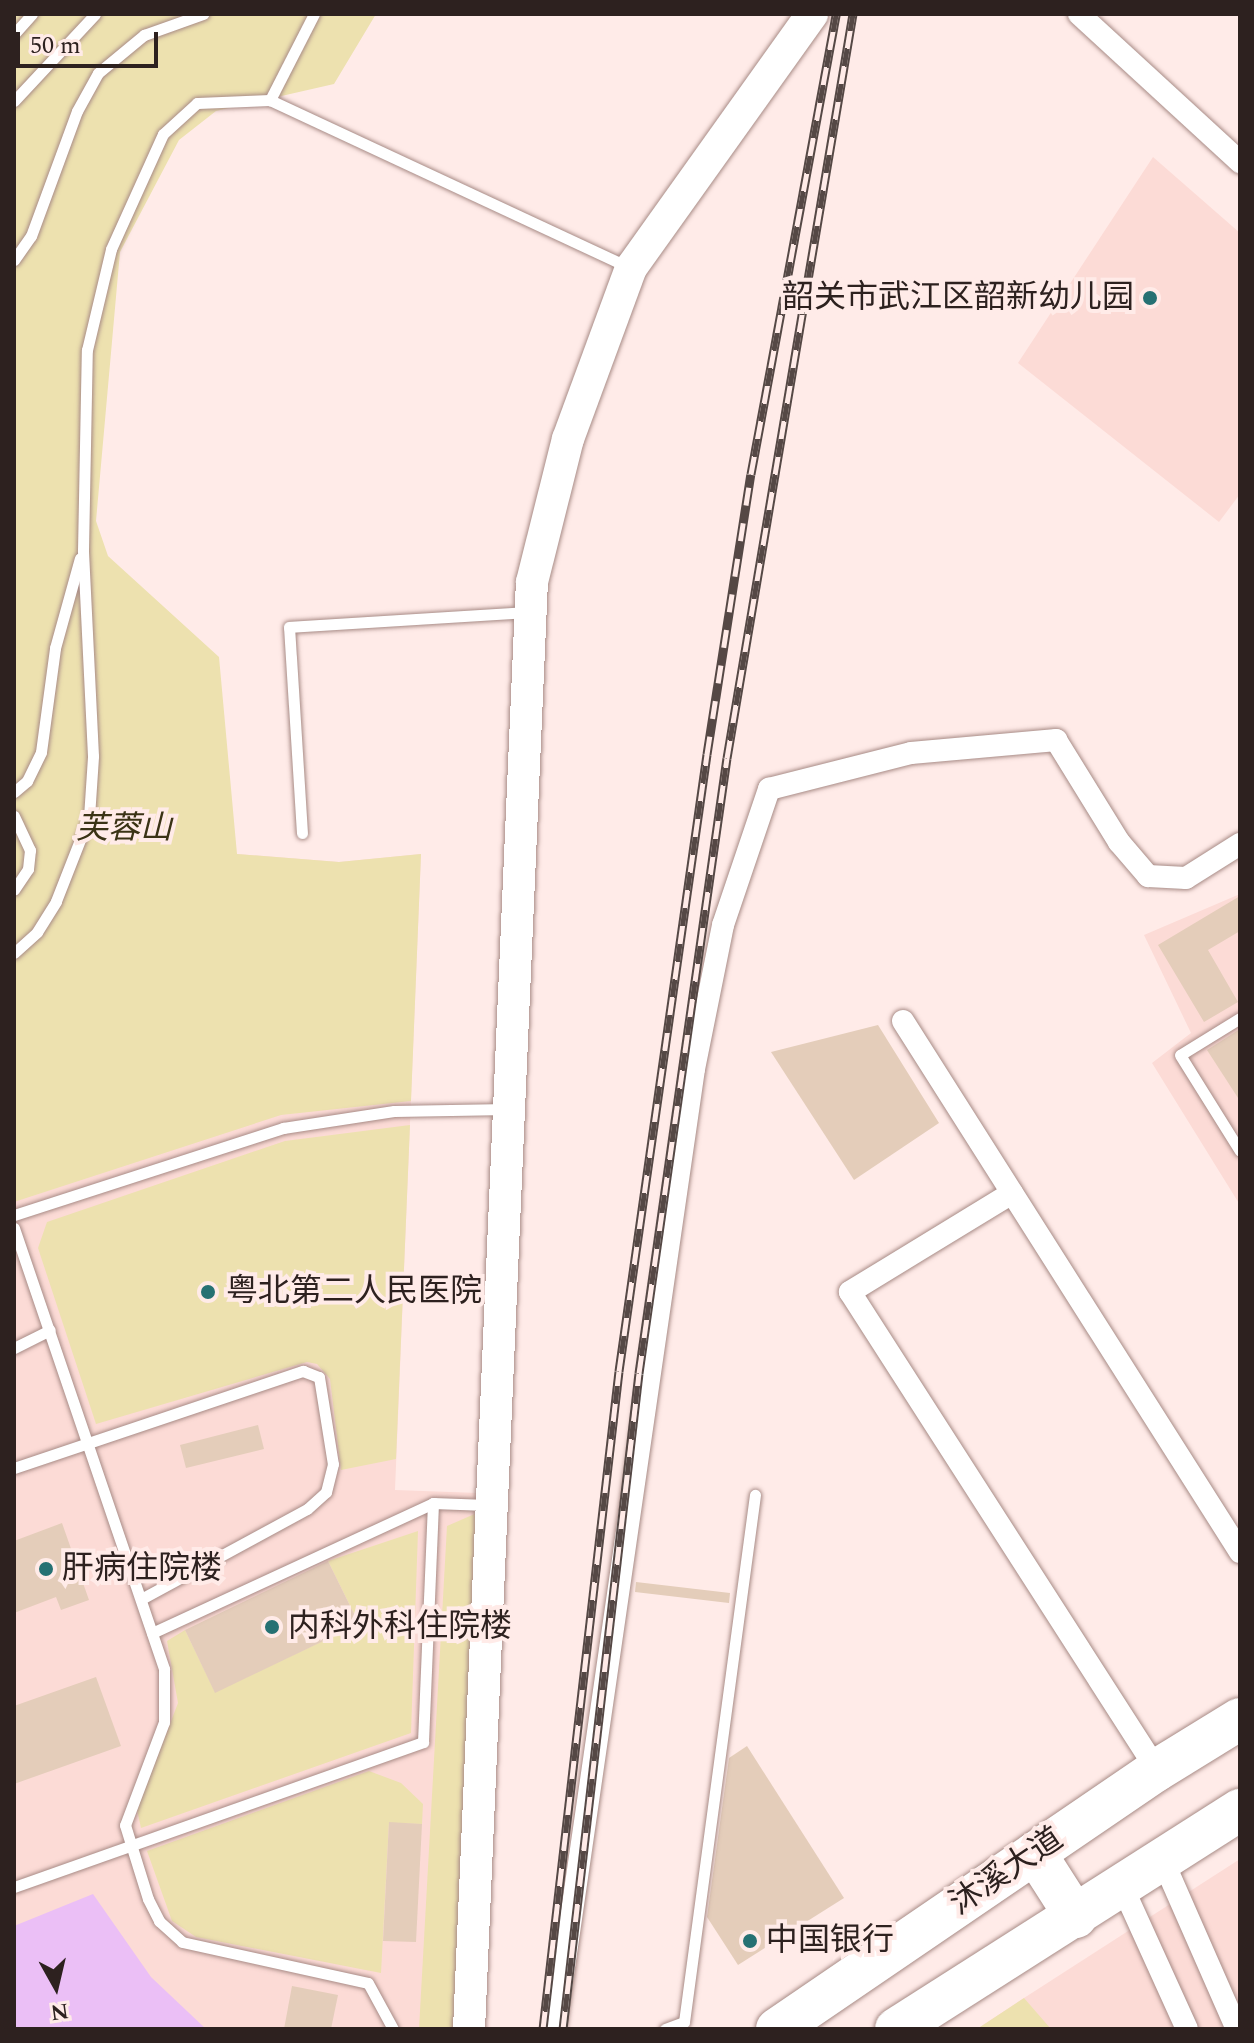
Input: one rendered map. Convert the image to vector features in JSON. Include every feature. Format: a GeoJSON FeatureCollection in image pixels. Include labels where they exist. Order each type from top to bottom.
{"type":"FeatureCollection","features":[{"type":"Feature","properties":{"kind":"highway","name":"沐溪大道"},"geometry":{"type":"LineString","coordinates":[[777,2029],[1157,1770],[1240,1719]]}},
{"type":"Feature","properties":{"kind":"highway"},"geometry":{"type":"LineString","coordinates":[[896,2029],[1164,1863],[1240,1810]]}},
{"type":"Feature","properties":{"kind":"highway"},"geometry":{"type":"LineString","coordinates":[[1035,1853],[1076,1917]]}},
{"type":"Feature","properties":{"kind":"main road"},"geometry":{"type":"LineString","coordinates":[[469,2029],[527,612],[568,439],[631,268],[812,14]]}},
{"type":"Feature","properties":{"kind":"street"},"geometry":{"type":"LineString","coordinates":[[1079,14],[1240,162]]}},
{"type":"Feature","properties":{"kind":"street"},"geometry":{"type":"LineString","coordinates":[[555,2029],[694,1069],[723,925],[769,789],[911,753],[1056,740],[1119,842],[1148,876],[1186,878],[1240,844]]}},
{"type":"Feature","properties":{"kind":"street"},"geometry":{"type":"LineString","coordinates":[[903,1021],[1240,1552]]}},
{"type":"Feature","properties":{"kind":"street"},"geometry":{"type":"LineString","coordinates":[[1012,1193],[850,1292],[1157,1770]]}},
{"type":"Feature","properties":{"kind":"street"},"geometry":{"type":"LineString","coordinates":[[1164,1863],[1237,2029]]}},
{"type":"Feature","properties":{"kind":"street"},"geometry":{"type":"LineString","coordinates":[[1123,1888],[1187,2029]]}},
{"type":"Feature","properties":{"kind":"lane"},"geometry":{"type":"LineString","coordinates":[[14,34],[32,14]]}},
{"type":"Feature","properties":{"kind":"lane"},"geometry":{"type":"LineString","coordinates":[[14,101],[95,14]]}},
{"type":"Feature","properties":{"kind":"lane"},"geometry":{"type":"LineString","coordinates":[[14,260],[31,236],[77,111],[98,73],[144,35],[182,18],[203,14]]}},
{"type":"Feature","properties":{"kind":"lane"},"geometry":{"type":"LineString","coordinates":[[270,100],[314,14]]}},
{"type":"Feature","properties":{"kind":"lane"},"geometry":{"type":"LineString","coordinates":[[14,953],[37,932],[56,901],[89,817],[93,756],[83,550],[87,350],[111,249],[163,134],[197,103],[270,100],[631,268]]}},
{"type":"Feature","properties":{"kind":"lane"},"geometry":{"type":"LineString","coordinates":[[14,792],[27,781],[41,752],[55,648],[83,550]]}},
{"type":"Feature","properties":{"kind":"lane"},"geometry":{"type":"LineString","coordinates":[[302,833],[289,627],[527,612]]}},
{"type":"Feature","properties":{"kind":"lane"},"geometry":{"type":"LineString","coordinates":[[14,816],[30,850],[28,869],[14,890]]}},
{"type":"Feature","properties":{"kind":"lane"},"geometry":{"type":"LineString","coordinates":[[1240,1018],[1180,1055],[1240,1151]]}},
{"type":"Feature","properties":{"kind":"lane"},"geometry":{"type":"LineString","coordinates":[[14,1215],[283,1128],[394,1111],[509,1109]]}},
{"type":"Feature","properties":{"kind":"lane"},"geometry":{"type":"LineString","coordinates":[[14,1228],[164,1669],[167,1704],[125,1825],[148,1899],[170,1934],[198,1947],[368,1983],[393,2029]]}},
{"type":"Feature","properties":{"kind":"lane"},"geometry":{"type":"LineString","coordinates":[[14,1348],[50,1330]]}},
{"type":"Feature","properties":{"kind":"lane"},"geometry":{"type":"LineString","coordinates":[[14,1468],[88,1440],[303,1371],[314,1372],[322,1382],[333,1464],[326,1492],[307,1509],[141,1599]]}},
{"type":"Feature","properties":{"kind":"lane"},"geometry":{"type":"LineString","coordinates":[[665,2029],[684,2022],[755,1495]]}},
{"type":"Feature","properties":{"kind":"lane"},"geometry":{"type":"LineString","coordinates":[[152,1633],[433,1503],[492,1505]]}},
{"type":"Feature","properties":{"kind":"lane"},"geometry":{"type":"LineString","coordinates":[[14,1887],[423,1742],[433,1503]]}},
{"type":"Feature","properties":{"kind":"shaded area","name":"韶关市武江区韶新幼儿园"},"geometry":{"type":"Polygon","coordinates":[[[1153,157],[1240,233],[1240,494],[1219,522],[1018,363],[1153,157]]]}},
{"type":"Feature","properties":{"kind":"shaded area","name":"粤北第二人民医院"},"geometry":{"type":"Polygon","coordinates":[[[237,854],[339,862],[421,854],[395,1490],[478,1493],[453,2029],[14,2029],[14,1055],[237,854]]]}},
{"type":"Feature","properties":{"kind":"shaded area"},"geometry":{"type":"Polygon","coordinates":[[[1240,894],[1240,1205],[1152,1063],[1191,1033],[1144,935],[1240,894]]]}},
{"type":"Feature","properties":{"kind":"shaded area"},"geometry":{"type":"Polygon","coordinates":[[[1240,1859],[1240,2029],[977,2029],[1024,1998],[1240,1859]]]}},
{"type":"Feature","properties":{"kind":"shaded area"},"geometry":{"type":"Polygon","coordinates":[[[93,1894],[151,1977],[206,2029],[14,2029],[14,1926],[93,1894]]]}},
{"type":"Feature","properties":{"kind":"green space","name":"芙蓉山"},"geometry":{"type":"Polygon","coordinates":[[[14,14],[376,14],[334,84],[216,111],[179,140],[120,252],[96,521],[108,556],[219,657],[237,854],[339,862],[421,854],[411,1101],[281,1115],[14,1202],[14,14]]]}},
{"type":"Feature","properties":{"kind":"green space"},"geometry":{"type":"Polygon","coordinates":[[[410,1125],[396,1459],[341,1470],[330,1379],[317,1364],[307,1362],[96,1424],[38,1248],[47,1222],[285,1141],[410,1125]]]}},
{"type":"Feature","properties":{"kind":"green space"},"geometry":{"type":"Polygon","coordinates":[[[477,1513],[453,2029],[419,2029],[447,1526],[477,1513]]]}},
{"type":"Feature","properties":{"kind":"green space"},"geometry":{"type":"Polygon","coordinates":[[[418,1531],[411,1733],[141,1828],[137,1810],[178,1703],[167,1641],[185,1630],[215,1692],[359,1624],[328,1561],[418,1531]]]}},
{"type":"Feature","properties":{"kind":"green space"},"geometry":{"type":"Polygon","coordinates":[[[369,1771],[401,1783],[423,1804],[422,1824],[389,1823],[381,1973],[196,1937],[172,1921],[147,1851],[369,1771]]]}},
{"type":"Feature","properties":{"kind":"green space"},"geometry":{"type":"Polygon","coordinates":[[[1024,1998],[1051,2029],[977,2029],[1024,1998]]]}},
{"type":"Feature","properties":{"kind":"building"},"geometry":{"type":"Polygon","coordinates":[[[1240,896],[1240,931],[1208,950],[1238,1002],[1204,1022],[1158,945],[1240,896]]]}},
{"type":"Feature","properties":{"kind":"building"},"geometry":{"type":"Polygon","coordinates":[[[878,1025],[939,1123],[854,1180],[771,1052],[878,1025]]]}},
{"type":"Feature","properties":{"kind":"building"},"geometry":{"type":"Polygon","coordinates":[[[1240,1029],[1240,1101],[1207,1050],[1240,1029]]]}},
{"type":"Feature","properties":{"kind":"building"},"geometry":{"type":"Polygon","coordinates":[[[258,1425],[264,1449],[186,1468],[180,1445],[258,1425]]]}},
{"type":"Feature","properties":{"kind":"building","name":"肝病住院楼"},"geometry":{"type":"Polygon","coordinates":[[[62,1523],[89,1600],[61,1610],[56,1597],[14,1613],[14,1541],[62,1523]]]}},
{"type":"Feature","properties":{"kind":"building","name":"内科外科住院楼"},"geometry":{"type":"Polygon","coordinates":[[[328,1561],[359,1624],[215,1693],[185,1630],[328,1561]]]}},
{"type":"Feature","properties":{"kind":"building"},"geometry":{"type":"Polygon","coordinates":[[[636,1582],[730,1593],[729,1603],[635,1592],[636,1582]]]}},
{"type":"Feature","properties":{"kind":"building"},"geometry":{"type":"Polygon","coordinates":[[[96,1677],[121,1746],[14,1784],[14,1706],[96,1677]]]}},
{"type":"Feature","properties":{"kind":"building"},"geometry":{"type":"Polygon","coordinates":[[[747,1746],[844,1898],[738,1965],[707,1917],[729,1758],[747,1746]]]}},
{"type":"Feature","properties":{"kind":"building"},"geometry":{"type":"Polygon","coordinates":[[[389,1822],[422,1824],[416,1942],[383,1941],[389,1822]]]}},
{"type":"Feature","properties":{"kind":"building"},"geometry":{"type":"Polygon","coordinates":[[[292,1986],[338,1995],[331,2029],[284,2029],[292,1986]]]}},
{"type":"Feature","properties":{"kind":"railway"},"geometry":{"type":"LineString","coordinates":[[543,2029],[619,1371],[707,754],[751,474],[836,14]]}},
{"type":"Feature","properties":{"kind":"railway"},"geometry":{"type":"LineString","coordinates":[[563,2029],[639,1373],[727,758],[853,14]]}},
{"type":"Feature","properties":{"kind":"place","name":"韶关市武江区韶新幼儿园"},"geometry":{"type":"Point","coordinates":[1150,298]}},
{"type":"Feature","properties":{"kind":"place","name":"粤北第二人民医院"},"geometry":{"type":"Point","coordinates":[208,1292]}},
{"type":"Feature","properties":{"kind":"place","name":"肝病住院楼"},"geometry":{"type":"Point","coordinates":[46,1569]}},
{"type":"Feature","properties":{"kind":"place","name":"内科外科住院楼"},"geometry":{"type":"Point","coordinates":[272,1627]}},
{"type":"Feature","properties":{"kind":"place","name":"中国银行"},"geometry":{"type":"Point","coordinates":[750,1941]}}]}
